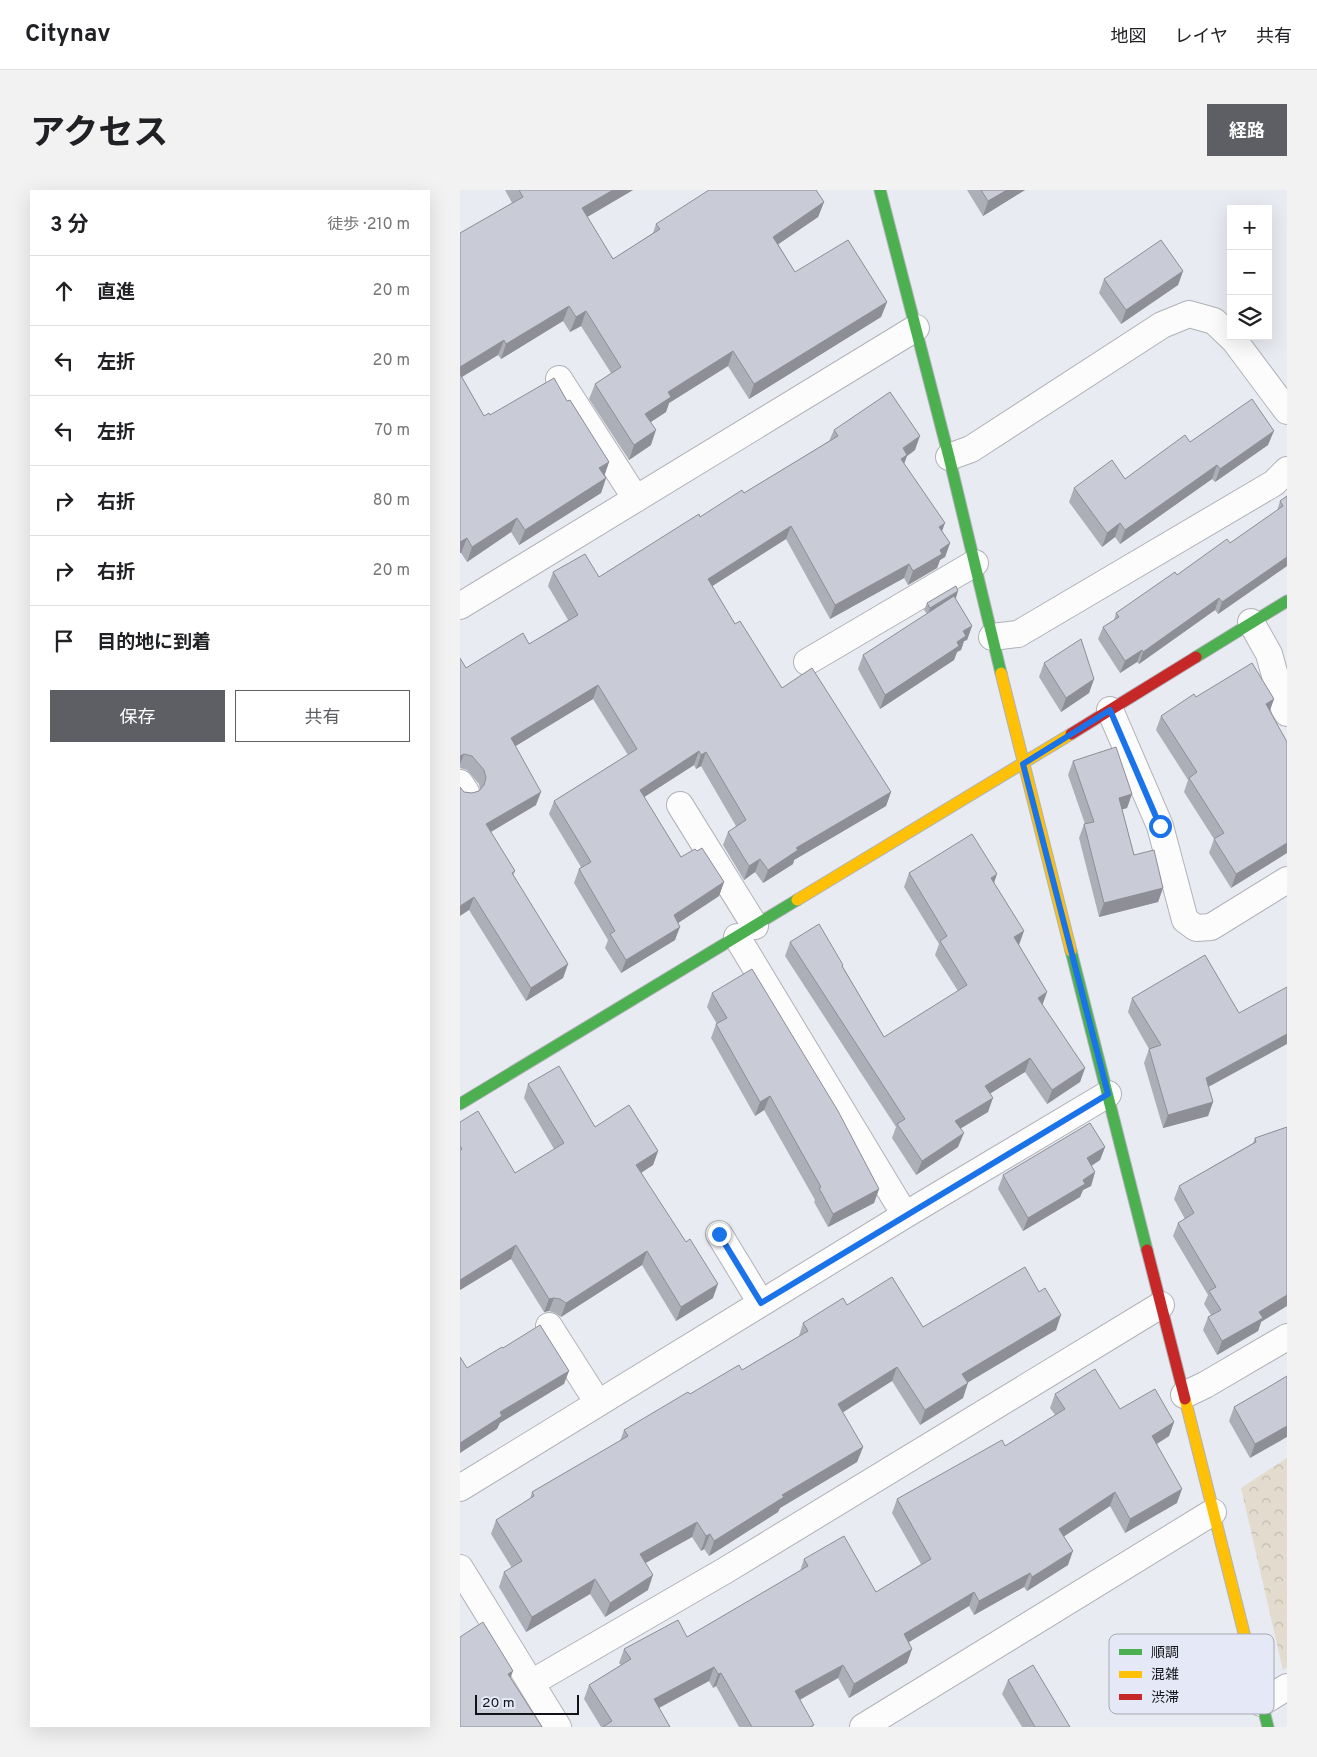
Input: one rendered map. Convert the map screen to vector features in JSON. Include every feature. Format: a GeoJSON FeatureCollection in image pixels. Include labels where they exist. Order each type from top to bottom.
{"type":"FeatureCollection","features":[{"type":"Feature","properties":{"kind":"street"},"geometry":{"type":"LineString","coordinates":[[880,190],[949,458],[1023,764],[1108,1094],[1132,1198],[1161,1305],[1244,1634]]}},
{"type":"Feature","properties":{"kind":"street"},"geometry":{"type":"LineString","coordinates":[[949,458],[971,449],[1162,325],[1189,314],[1214,321],[1234,340],[1287,411]]}},
{"type":"Feature","properties":{"kind":"street"},"geometry":{"type":"LineString","coordinates":[[460,606],[916,328]]}},
{"type":"Feature","properties":{"kind":"street"},"geometry":{"type":"LineString","coordinates":[[559,379],[636,499]]}},
{"type":"Feature","properties":{"kind":"street"},"geometry":{"type":"LineString","coordinates":[[992,637],[1018,634],[1274,483],[1287,470]]}},
{"type":"Feature","properties":{"kind":"street"},"geometry":{"type":"LineString","coordinates":[[807,662],[975,564]]}},
{"type":"Feature","properties":{"kind":"street"},"geometry":{"type":"LineString","coordinates":[[460,1104],[1023,764],[1287,601]]}},
{"type":"Feature","properties":{"kind":"street"},"geometry":{"type":"LineString","coordinates":[[1251,622],[1269,654],[1287,713]]}},
{"type":"Feature","properties":{"kind":"street"},"geometry":{"type":"LineString","coordinates":[[1110,710],[1160,826],[1186,920],[1196,928],[1211,927],[1287,880]]}},
{"type":"Feature","properties":{"kind":"street"},"geometry":{"type":"LineString","coordinates":[[680,805],[746,932],[906,1215]]}},
{"type":"Feature","properties":{"kind":"street"},"geometry":{"type":"LineString","coordinates":[[460,1488],[761,1303],[1108,1094]]}},
{"type":"Feature","properties":{"kind":"street"},"geometry":{"type":"LineString","coordinates":[[719,1234],[761,1303]]}},
{"type":"Feature","properties":{"kind":"street"},"geometry":{"type":"LineString","coordinates":[[531,1683],[726,1570],[1161,1305]]}},
{"type":"Feature","properties":{"kind":"street"},"geometry":{"type":"LineString","coordinates":[[549,1326],[598,1403]]}},
{"type":"Feature","properties":{"kind":"street"},"geometry":{"type":"LineString","coordinates":[[1184,1395],[1205,1385],[1287,1336]]}},
{"type":"Feature","properties":{"kind":"street"},"geometry":{"type":"LineString","coordinates":[[863,1727],[1213,1512]]}},
{"type":"Feature","properties":{"kind":"street"},"geometry":{"type":"LineString","coordinates":[[464,1584],[531,1683],[558,1727]]}},
{"type":"Feature","properties":{"kind":"street"},"geometry":{"type":"LineString","coordinates":[[1274,1703],[1287,1687]]}},
{"type":"Feature","properties":{"kind":"green space"},"geometry":{"type":"Polygon","coordinates":[[[1287,1458],[1287,1667],[1283,1670],[1241,1488],[1287,1458]]]}},
{"type":"Feature","properties":{"kind":"building"},"geometry":{"type":"Polygon","coordinates":[[[519,190],[613,190],[582,208],[613,259],[660,229],[656,224],[709,190],[816,190],[824,202],[773,237],[795,272],[848,240],[887,302],[754,384],[733,351],[668,392],[671,397],[645,414],[656,430],[634,445],[595,384],[621,367],[586,311],[576,317],[569,306],[506,344],[504,340],[460,367],[460,233],[523,197],[519,190]]]}},
{"type":"Feature","properties":{"kind":"building"},"geometry":{"type":"Polygon","coordinates":[[[981,190],[1007,190],[988,201],[981,190]]]}},
{"type":"Feature","properties":{"kind":"building"},"geometry":{"type":"Polygon","coordinates":[[[1161,240],[1183,271],[1126,310],[1104,279],[1161,240]]]}},
{"type":"Feature","properties":{"kind":"building"},"geometry":{"type":"Polygon","coordinates":[[[460,374],[484,416],[489,413],[490,415],[554,378],[567,401],[570,400],[609,462],[599,468],[606,478],[525,530],[517,518],[472,547],[467,538],[460,542],[460,374]]]}},
{"type":"Feature","properties":{"kind":"building"},"geometry":{"type":"Polygon","coordinates":[[[890,392],[920,436],[903,448],[907,455],[901,459],[945,523],[939,527],[950,543],[940,550],[942,554],[913,571],[909,564],[835,605],[791,526],[708,579],[735,624],[740,621],[782,688],[812,668],[891,792],[796,848],[798,850],[768,870],[760,859],[749,866],[728,832],[746,820],[706,752],[701,755],[699,751],[640,790],[681,857],[695,849],[697,851],[702,848],[724,882],[674,915],[680,927],[626,960],[610,934],[615,931],[579,869],[591,862],[554,801],[637,749],[598,685],[511,738],[541,792],[486,824],[515,871],[512,873],[568,964],[531,988],[474,897],[460,906],[460,787],[464,792],[472,793],[479,791],[484,785],[486,778],[484,770],[472,756],[464,754],[460,756],[460,658],[466,668],[523,633],[529,644],[578,615],[553,572],[585,554],[599,577],[699,514],[700,517],[742,490],[744,493],[838,436],[834,430],[890,392]]]}},
{"type":"Feature","properties":{"kind":"building"},"geometry":{"type":"Polygon","coordinates":[[[1252,399],[1274,431],[1220,469],[1217,465],[1125,530],[1120,523],[1107,533],[1074,488],[1112,460],[1125,479],[1185,435],[1190,442],[1252,399]]]}},
{"type":"Feature","properties":{"kind":"building"},"geometry":{"type":"Polygon","coordinates":[[[1287,496],[1287,557],[1222,602],[1219,598],[1143,652],[1142,650],[1125,661],[1103,627],[1119,617],[1116,613],[1175,572],[1177,575],[1227,539],[1230,543],[1283,506],[1280,501],[1287,496]]]}},
{"type":"Feature","properties":{"kind":"building"},"geometry":{"type":"Polygon","coordinates":[[[956,586],[958,591],[930,608],[927,603],[956,586]]]}},
{"type":"Feature","properties":{"kind":"building"},"geometry":{"type":"Polygon","coordinates":[[[954,596],[972,626],[963,631],[966,636],[957,642],[959,646],[885,695],[863,655],[954,596]]]}},
{"type":"Feature","properties":{"kind":"building"},"geometry":{"type":"Polygon","coordinates":[[[1081,639],[1094,679],[1066,698],[1044,663],[1081,639]]]}},
{"type":"Feature","properties":{"kind":"building"},"geometry":{"type":"Polygon","coordinates":[[[1252,663],[1274,699],[1266,704],[1287,742],[1287,843],[1236,874],[1214,839],[1224,833],[1189,778],[1197,772],[1161,716],[1194,694],[1196,697],[1252,663]]]}},
{"type":"Feature","properties":{"kind":"building"},"geometry":{"type":"Polygon","coordinates":[[[1116,747],[1132,794],[1119,798],[1134,855],[1154,850],[1163,888],[1104,903],[1084,824],[1094,822],[1073,761],[1116,747]]]}},
{"type":"Feature","properties":{"kind":"building"},"geometry":{"type":"Polygon","coordinates":[[[972,834],[997,874],[991,878],[1024,931],[1014,937],[1047,992],[1038,998],[1085,1068],[1052,1090],[1030,1058],[985,1086],[993,1098],[955,1121],[964,1133],[922,1161],[897,1124],[905,1119],[790,942],[819,924],[884,1037],[967,985],[940,941],[947,936],[909,873],[972,834]]]}},
{"type":"Feature","properties":{"kind":"building"},"geometry":{"type":"Polygon","coordinates":[[[1205,955],[1239,1013],[1287,987],[1287,1034],[1206,1078],[1213,1102],[1168,1115],[1149,1049],[1161,1045],[1132,998],[1205,955]]]}},
{"type":"Feature","properties":{"kind":"building"},"geometry":{"type":"Polygon","coordinates":[[[752,969],[838,1111],[879,1189],[833,1214],[819,1188],[821,1187],[770,1096],[760,1102],[716,1024],[727,1018],[712,993],[752,969]]]}},
{"type":"Feature","properties":{"kind":"building"},"geometry":{"type":"Polygon","coordinates":[[[559,1066],[595,1127],[629,1105],[658,1151],[636,1165],[686,1242],[690,1239],[718,1284],[681,1307],[647,1251],[566,1303],[560,1299],[549,1299],[516,1245],[460,1280],[460,1151],[462,1149],[460,1146],[460,1122],[478,1111],[515,1173],[564,1143],[528,1084],[559,1066]]]}},
{"type":"Feature","properties":{"kind":"building"},"geometry":{"type":"Polygon","coordinates":[[[1090,1123],[1105,1147],[1087,1158],[1095,1172],[1083,1180],[1085,1184],[1028,1218],[1003,1175],[1090,1123]]]}},
{"type":"Feature","properties":{"kind":"building"},"geometry":{"type":"Polygon","coordinates":[[[1287,1127],[1287,1295],[1259,1312],[1263,1318],[1222,1341],[1208,1317],[1221,1310],[1209,1291],[1216,1287],[1178,1223],[1194,1213],[1179,1186],[1256,1142],[1255,1138],[1287,1127]]]}},
{"type":"Feature","properties":{"kind":"building"},"geometry":{"type":"Polygon","coordinates":[[[1025,1267],[1039,1292],[1045,1288],[1061,1315],[962,1374],[968,1383],[925,1410],[897,1367],[838,1404],[863,1447],[782,1495],[784,1497],[714,1541],[710,1534],[706,1536],[697,1522],[640,1554],[653,1575],[610,1603],[595,1579],[532,1617],[504,1572],[522,1561],[496,1520],[534,1496],[532,1492],[628,1436],[624,1430],[688,1392],[690,1394],[739,1365],[742,1370],[808,1331],[803,1323],[843,1298],[847,1305],[892,1277],[923,1327],[1025,1267]]]}},
{"type":"Feature","properties":{"kind":"building"},"geometry":{"type":"Polygon","coordinates":[[[540,1325],[569,1371],[500,1412],[502,1416],[460,1443],[460,1357],[467,1368],[540,1325]]]}},
{"type":"Feature","properties":{"kind":"building"},"geometry":{"type":"Polygon","coordinates":[[[1095,1369],[1120,1409],[1155,1389],[1174,1422],[1152,1436],[1182,1489],[1130,1519],[1115,1492],[1059,1529],[1073,1551],[1032,1577],[1030,1573],[979,1601],[974,1592],[904,1634],[912,1649],[854,1684],[843,1665],[795,1691],[814,1725],[810,1727],[752,1727],[721,1673],[718,1674],[714,1667],[654,1699],[670,1727],[603,1727],[612,1721],[589,1685],[631,1659],[624,1649],[678,1620],[687,1637],[808,1566],[804,1559],[844,1536],[876,1592],[931,1559],[897,1499],[1002,1440],[1005,1446],[1065,1409],[1055,1394],[1095,1369]]]}},
{"type":"Feature","properties":{"kind":"building"},"geometry":{"type":"Polygon","coordinates":[[[1287,1376],[1287,1426],[1255,1444],[1234,1407],[1287,1376]]]}},
{"type":"Feature","properties":{"kind":"building"},"geometry":{"type":"Polygon","coordinates":[[[483,1622],[513,1671],[508,1674],[542,1727],[460,1727],[460,1637],[483,1622]]]}},
{"type":"Feature","properties":{"kind":"building"},"geometry":{"type":"Polygon","coordinates":[[[1033,1665],[1070,1727],[1035,1727],[1008,1680],[1033,1665]]]}},
{"type":"Feature","properties":{"kind":"traffic: fast"},"geometry":{"type":"LineString","coordinates":[[880,190],[949,457],[1001,673]]}},
{"type":"Feature","properties":{"kind":"traffic: fast"},"geometry":{"type":"LineString","coordinates":[[1196,657],[1287,601]]}},
{"type":"Feature","properties":{"kind":"traffic: fast"},"geometry":{"type":"LineString","coordinates":[[460,1104],[797,900]]}},
{"type":"Feature","properties":{"kind":"traffic: fast"},"geometry":{"type":"LineString","coordinates":[[1071,951],[1147,1250]]}},
{"type":"Feature","properties":{"kind":"traffic: fast"},"geometry":{"type":"LineString","coordinates":[[1265,1714],[1268,1727]]}},
{"type":"Feature","properties":{"kind":"traffic: slow"},"geometry":{"type":"LineString","coordinates":[[1001,673],[1071,951]]}},
{"type":"Feature","properties":{"kind":"traffic: slow"},"geometry":{"type":"LineString","coordinates":[[797,900],[1071,734]]}},
{"type":"Feature","properties":{"kind":"traffic: slow"},"geometry":{"type":"LineString","coordinates":[[1185,1399],[1244,1634]]}},
{"type":"Feature","properties":{"kind":"traffic: jam"},"geometry":{"type":"LineString","coordinates":[[1071,734],[1196,657]]}},
{"type":"Feature","properties":{"kind":"traffic: jam"},"geometry":{"type":"LineString","coordinates":[[1147,1250],[1185,1399]]}},
{"type":"Feature","properties":{"kind":"route"},"geometry":{"type":"LineString","coordinates":[[719,1234],[761,1303],[1108,1094],[1023,764],[1110,710],[1160,826]]}}]}
